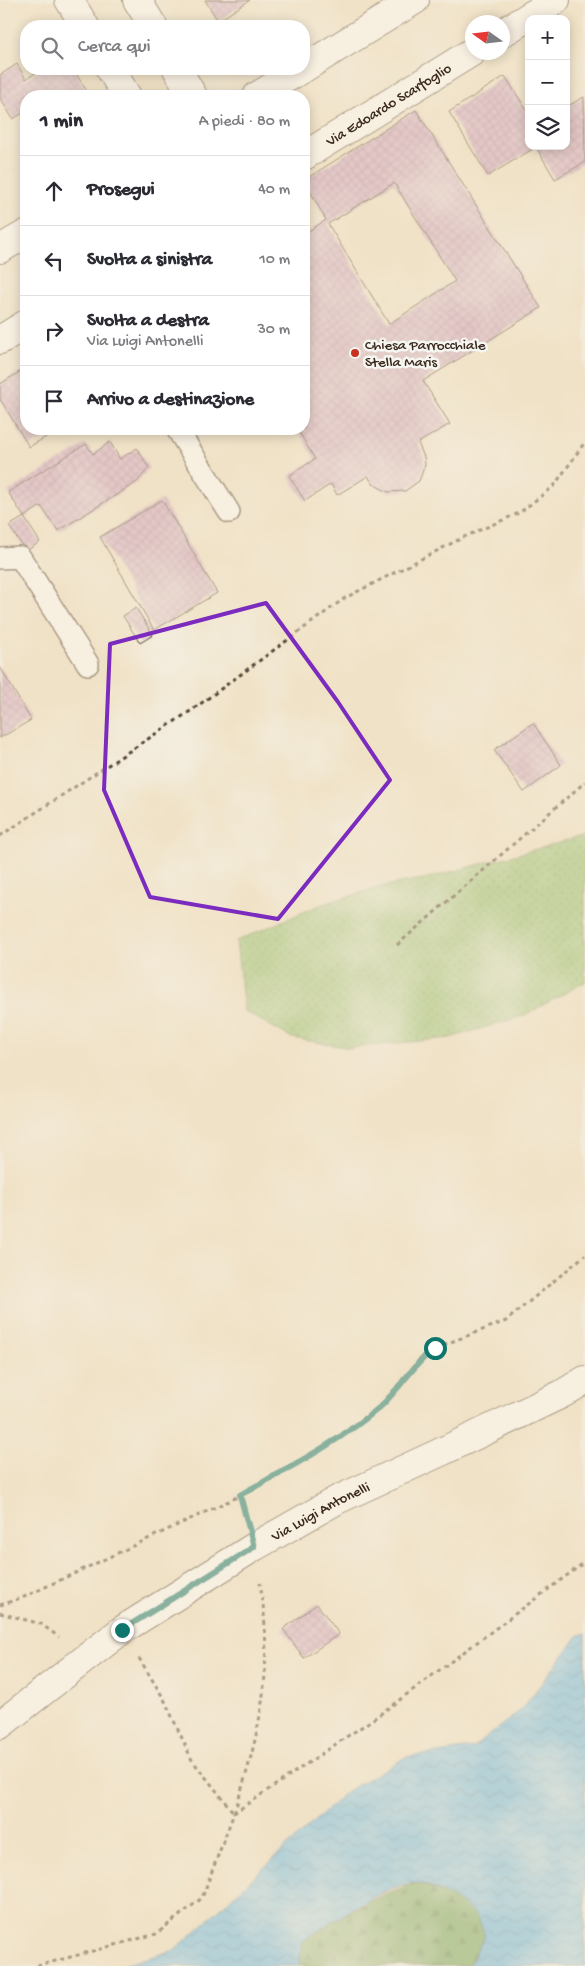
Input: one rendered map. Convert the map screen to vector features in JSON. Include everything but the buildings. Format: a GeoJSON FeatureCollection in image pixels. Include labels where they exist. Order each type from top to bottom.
{"type":"FeatureCollection","features":[{"type":"Feature","properties":{"kind":"street"},"geometry":{"type":"LineString","coordinates":[[69,0],[81,20]]}},
{"type":"Feature","properties":{"kind":"street"},"geometry":{"type":"LineString","coordinates":[[138,0],[149,20]]}},
{"type":"Feature","properties":{"kind":"street"},"geometry":{"type":"LineString","coordinates":[[310,64],[415,0]]}},
{"type":"Feature","properties":{"kind":"street"},"geometry":{"type":"LineString","coordinates":[[510,28],[556,0]]}},
{"type":"Feature","properties":{"kind":"street","name":"Via Edoardo Scarfoglio"},"geometry":{"type":"LineString","coordinates":[[310,152],[465,56]]}},
{"type":"Feature","properties":{"kind":"street"},"geometry":{"type":"LineString","coordinates":[[114,75],[123,90]]}},
{"type":"Feature","properties":{"kind":"street"},"geometry":{"type":"LineString","coordinates":[[181,75],[189,90]]}},
{"type":"Feature","properties":{"kind":"street"},"geometry":{"type":"LineString","coordinates":[[267,90],[292,75]]}},
{"type":"Feature","properties":{"kind":"street"},"geometry":{"type":"LineString","coordinates":[[0,249],[20,237]]}},
{"type":"Feature","properties":{"kind":"street"},"geometry":{"type":"LineString","coordinates":[[0,340],[20,328]]}},
{"type":"Feature","properties":{"kind":"street","name":"Via Luigi Antonelli"},"geometry":{"type":"LineString","coordinates":[[0,1725],[122,1630],[254,1547],[337,1500],[562,1394],[585,1380]]}},
{"type":"Feature","properties":{"kind":"lane"},"geometry":{"type":"LineString","coordinates":[[180,435],[229,512]]}},
{"type":"Feature","properties":{"kind":"lane"},"geometry":{"type":"LineString","coordinates":[[0,558],[20,557],[88,664]]}},
{"type":"Feature","properties":{"kind":"path"},"geometry":{"type":"LineString","coordinates":[[0,836],[192,710],[345,598],[464,537],[519,513],[554,486],[585,442]]}},
{"type":"Feature","properties":{"kind":"path"},"geometry":{"type":"LineString","coordinates":[[398,945],[585,782]]}},
{"type":"Feature","properties":{"kind":"path"},"geometry":{"type":"LineString","coordinates":[[0,1605],[24,1597],[101,1562],[240,1495],[344,1434],[381,1406],[421,1358],[435,1348],[481,1333],[506,1321],[585,1255]]}},
{"type":"Feature","properties":{"kind":"path"},"geometry":{"type":"LineString","coordinates":[[37,1966],[156,1934],[202,1898],[234,1813],[260,1724],[267,1664],[264,1611],[254,1547],[240,1495]]}},
{"type":"Feature","properties":{"kind":"path"},"geometry":{"type":"LineString","coordinates":[[234,1813],[379,1715],[585,1562]]}},
{"type":"Feature","properties":{"kind":"path"},"geometry":{"type":"LineString","coordinates":[[0,1613],[41,1624],[87,1657]]}},
{"type":"Feature","properties":{"kind":"path"},"geometry":{"type":"LineString","coordinates":[[122,1630],[164,1699],[192,1760],[234,1813]]}},
{"type":"Feature","properties":{"kind":"highlighted area"},"geometry":{"type":"Polygon","coordinates":[[[266,603],[338,702],[390,780],[278,919],[150,897],[104,790],[110,644],[266,603]]]}},
{"type":"Feature","properties":{"kind":"green space"},"geometry":{"type":"Polygon","coordinates":[[[585,836],[585,982],[523,1016],[450,1038],[350,1048],[292,1038],[244,1011],[236,941],[320,905],[380,887],[432,877],[585,836]]]}},
{"type":"Feature","properties":{"kind":"green space"},"geometry":{"type":"Polygon","coordinates":[[[416,1883],[444,1892],[480,1918],[485,1936],[469,1966],[299,1966],[302,1941],[371,1901],[416,1883]]]}},
{"type":"Feature","properties":{"kind":"water"},"geometry":{"type":"Polygon","coordinates":[[[585,1633],[585,1966],[469,1966],[485,1936],[478,1918],[466,1906],[445,1894],[430,1886],[415,1883],[403,1885],[374,1897],[302,1941],[299,1966],[119,1966],[175,1950],[347,1791],[406,1757],[473,1748],[521,1710],[578,1636],[585,1633]]]}},
{"type":"Feature","properties":{"kind":"place","name":"Chiesa Parrocchiale Stella Maris"},"geometry":{"type":"Point","coordinates":[355,353]}},
{"type":"Feature","properties":{"kind":"route"},"geometry":{"type":"LineString","coordinates":[[122,1630],[254,1547],[240,1495],[320,1450],[344,1434],[381,1406],[421,1358],[435,1348]]}}]}
